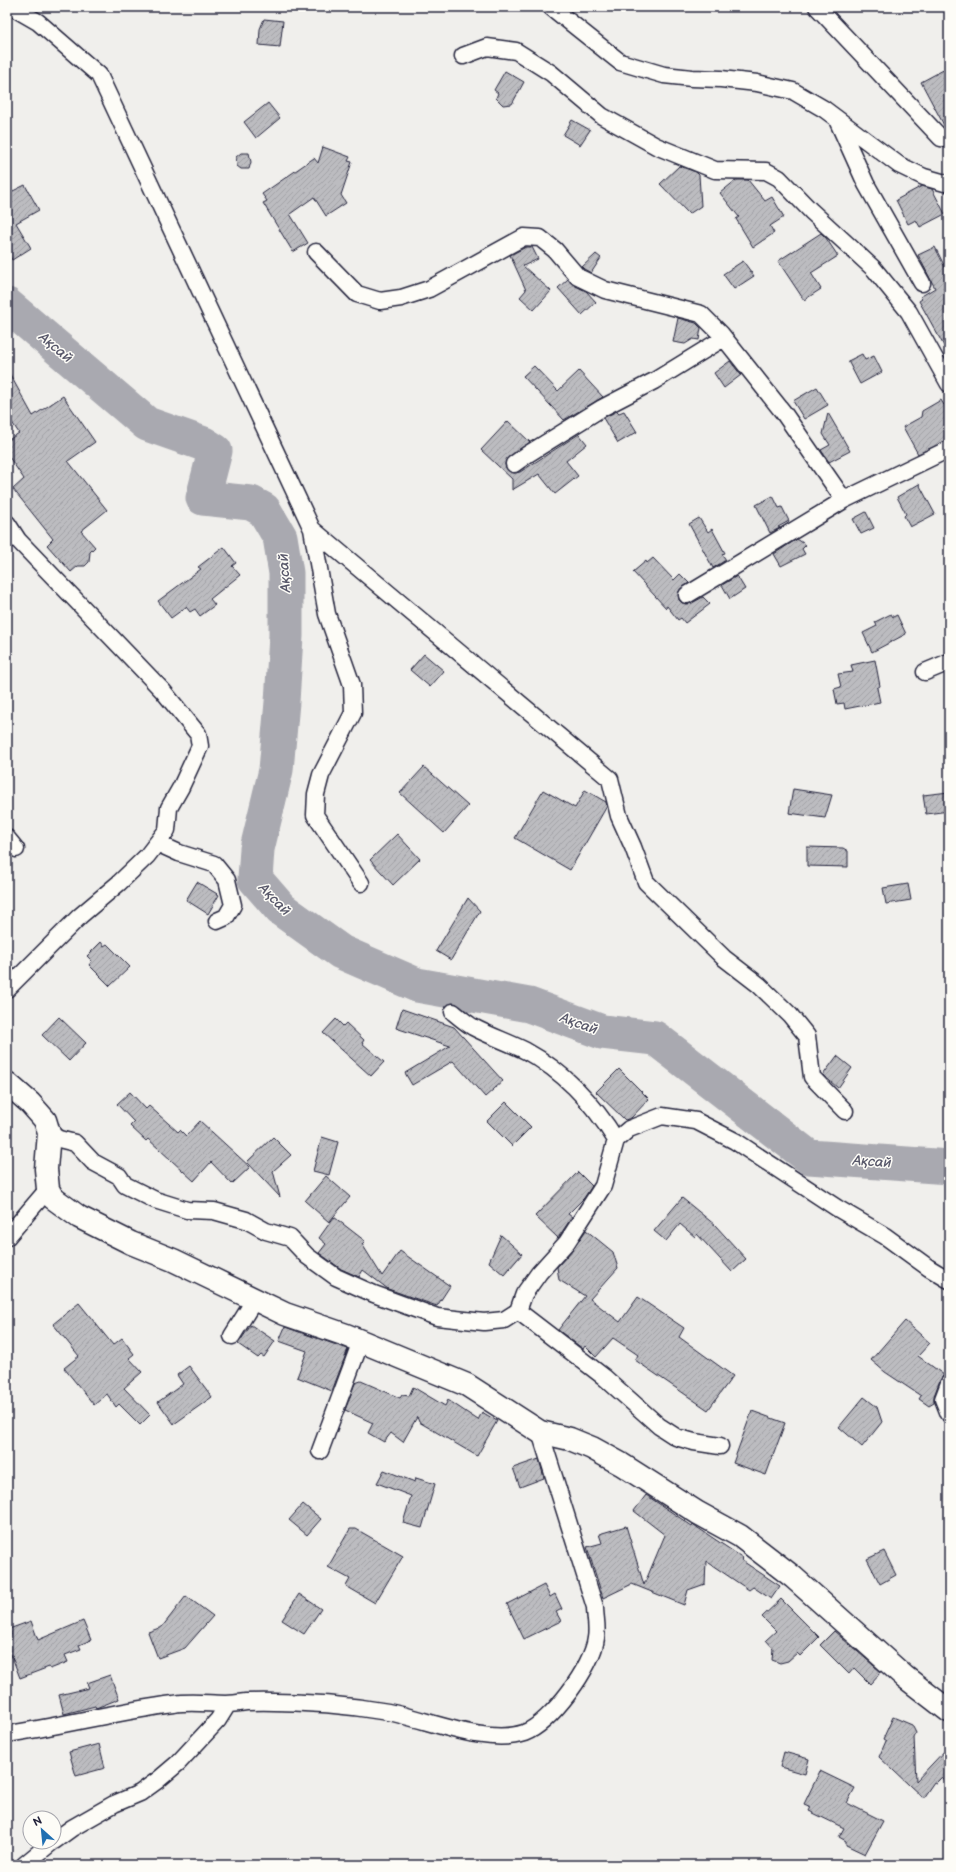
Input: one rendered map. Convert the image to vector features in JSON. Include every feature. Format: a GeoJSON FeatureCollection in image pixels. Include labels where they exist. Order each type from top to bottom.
{"type":"FeatureCollection","features":[{"type":"Feature","properties":{"kind":"street"},"geometry":{"type":"LineString","coordinates":[[12,7],[38,22],[99,75],[312,529],[327,614],[352,685],[353,713],[321,775],[316,794],[316,815],[361,882]]}},
{"type":"Feature","properties":{"kind":"street"},"geometry":{"type":"LineString","coordinates":[[551,7],[620,62],[664,75],[756,83],[793,91],[824,109],[899,165],[924,177],[949,183]]}},
{"type":"Feature","properties":{"kind":"street"},"geometry":{"type":"LineString","coordinates":[[817,7],[941,138],[949,139]]}},
{"type":"Feature","properties":{"kind":"street"},"geometry":{"type":"LineString","coordinates":[[463,56],[487,47],[516,51],[551,73],[602,116],[656,146],[715,170],[766,171],[779,178],[811,211],[874,269],[909,312],[949,384]]}},
{"type":"Feature","properties":{"kind":"street"},"geometry":{"type":"LineString","coordinates":[[836,119],[866,184],[922,283]]}},
{"type":"Feature","properties":{"kind":"street"},"geometry":{"type":"LineString","coordinates":[[316,252],[357,294],[380,301],[401,298],[429,289],[524,237],[540,238],[555,250],[578,277],[605,290],[624,296],[701,314],[724,338],[783,412],[844,500]]}},
{"type":"Feature","properties":{"kind":"street"},"geometry":{"type":"LineString","coordinates":[[514,464],[602,408],[654,381],[724,338]]}},
{"type":"Feature","properties":{"kind":"street"},"geometry":{"type":"LineString","coordinates":[[687,595],[844,500],[949,449]]}},
{"type":"Feature","properties":{"kind":"street"},"geometry":{"type":"LineString","coordinates":[[7,523],[18,540],[134,660],[198,734],[200,746],[181,787],[169,808],[167,830],[147,856],[119,883],[80,916],[7,989]]}},
{"type":"Feature","properties":{"kind":"street"},"geometry":{"type":"LineString","coordinates":[[312,529],[610,779],[619,816],[633,847],[646,882],[724,958],[759,985],[790,1016],[807,1036],[812,1077],[845,1111]]}},
{"type":"Feature","properties":{"kind":"street"},"geometry":{"type":"LineString","coordinates":[[925,672],[949,662]]}},
{"type":"Feature","properties":{"kind":"street"},"geometry":{"type":"LineString","coordinates":[[157,843],[179,853],[214,864],[227,880],[233,905],[226,917],[217,921]]}},
{"type":"Feature","properties":{"kind":"street"},"geometry":{"type":"LineString","coordinates":[[453,1012],[472,1026],[527,1051],[555,1070],[586,1098],[604,1120],[616,1140]]}},
{"type":"Feature","properties":{"kind":"street"},"geometry":{"type":"LineString","coordinates":[[7,1083],[30,1103],[45,1120],[49,1133],[46,1169],[48,1189],[53,1198],[79,1217],[131,1243],[173,1260],[285,1314],[361,1341],[467,1385],[540,1432],[570,1439],[592,1448],[621,1464],[698,1513],[740,1536],[793,1577],[899,1672],[949,1711]]}},
{"type":"Feature","properties":{"kind":"street"},"geometry":{"type":"LineString","coordinates":[[49,1133],[59,1139],[75,1143],[94,1162],[119,1176],[125,1185],[155,1200],[187,1210],[220,1213],[246,1220],[266,1231],[290,1238],[307,1256],[336,1277],[374,1294],[437,1317],[462,1321],[484,1322],[504,1320],[518,1311],[524,1294],[539,1273],[567,1242],[603,1186],[616,1140],[628,1129],[662,1116],[696,1121],[735,1141],[837,1208],[885,1236],[929,1268],[949,1280]]}},
{"type":"Feature","properties":{"kind":"street"},"geometry":{"type":"LineString","coordinates":[[7,1237],[48,1189]]}},
{"type":"Feature","properties":{"kind":"street"},"geometry":{"type":"LineString","coordinates":[[232,1336],[255,1299]]}},
{"type":"Feature","properties":{"kind":"street"},"geometry":{"type":"LineString","coordinates":[[518,1311],[604,1377],[665,1430],[676,1437],[694,1442],[720,1446]]}},
{"type":"Feature","properties":{"kind":"street"},"geometry":{"type":"LineString","coordinates":[[320,1451],[361,1341]]}},
{"type":"Feature","properties":{"kind":"street"},"geometry":{"type":"LineString","coordinates":[[949,1383],[943,1399],[949,1414]]}},
{"type":"Feature","properties":{"kind":"street"},"geometry":{"type":"LineString","coordinates":[[7,1734],[176,1703],[228,1704],[244,1702],[315,1703],[365,1708],[397,1714],[428,1724],[482,1736],[503,1736],[525,1733],[550,1715],[578,1680],[590,1658],[596,1638],[595,1607],[540,1432]]}},
{"type":"Feature","properties":{"kind":"street"},"geometry":{"type":"LineString","coordinates":[[62,1835],[114,1804],[140,1793],[158,1780],[178,1763],[218,1720],[228,1704]]}},
{"type":"Feature","properties":{"kind":"street"},"geometry":{"type":"LineString","coordinates":[[24,1865],[42,1850]]}},
{"type":"Feature","properties":{"kind":"building"},"geometry":{"type":"Polygon","coordinates":[[[264,19],[283,21],[280,47],[259,45],[260,29],[264,19]]]}},
{"type":"Feature","properties":{"kind":"building"},"geometry":{"type":"Polygon","coordinates":[[[949,67],[949,129],[946,129],[921,82],[949,67]]]}},
{"type":"Feature","properties":{"kind":"building"},"geometry":{"type":"Polygon","coordinates":[[[505,71],[524,82],[512,104],[503,105],[496,98],[498,93],[494,90],[505,71]]]}},
{"type":"Feature","properties":{"kind":"building"},"geometry":{"type":"Polygon","coordinates":[[[268,103],[280,118],[256,138],[244,122],[268,103]]]}},
{"type":"Feature","properties":{"kind":"building"},"geometry":{"type":"Polygon","coordinates":[[[572,120],[590,130],[580,145],[563,135],[572,120]]]}},
{"type":"Feature","properties":{"kind":"building"},"geometry":{"type":"Polygon","coordinates":[[[323,147],[350,157],[348,161],[352,162],[341,195],[346,203],[326,216],[314,197],[290,214],[308,243],[293,252],[263,203],[267,201],[262,194],[314,158],[318,163],[323,147]]]}},
{"type":"Feature","properties":{"kind":"building"},"geometry":{"type":"Polygon","coordinates":[[[241,153],[249,153],[251,162],[249,169],[241,169],[237,166],[236,157],[241,153]]]}},
{"type":"Feature","properties":{"kind":"building"},"geometry":{"type":"Polygon","coordinates":[[[679,166],[696,172],[699,175],[701,206],[689,214],[660,184],[679,166]]]}},
{"type":"Feature","properties":{"kind":"building"},"geometry":{"type":"Polygon","coordinates":[[[736,180],[748,180],[765,201],[772,197],[784,217],[770,226],[774,233],[753,247],[736,219],[739,217],[720,193],[736,180]]]}},
{"type":"Feature","properties":{"kind":"building"},"geometry":{"type":"Polygon","coordinates":[[[25,185],[39,210],[16,223],[31,248],[12,260],[7,252],[7,194],[25,185]]]}},
{"type":"Feature","properties":{"kind":"building"},"geometry":{"type":"Polygon","coordinates":[[[922,186],[932,189],[945,214],[920,227],[916,220],[908,224],[896,200],[922,186]]]}},
{"type":"Feature","properties":{"kind":"building"},"geometry":{"type":"Polygon","coordinates":[[[821,233],[838,256],[811,273],[821,289],[804,300],[778,261],[821,233]]]}},
{"type":"Feature","properties":{"kind":"building"},"geometry":{"type":"Polygon","coordinates":[[[526,247],[532,247],[538,259],[523,266],[551,291],[534,310],[520,297],[526,290],[510,255],[526,247]]]}},
{"type":"Feature","properties":{"kind":"building"},"geometry":{"type":"Polygon","coordinates":[[[935,247],[945,267],[949,265],[949,355],[919,301],[922,299],[920,297],[935,288],[918,255],[935,247]]]}},
{"type":"Feature","properties":{"kind":"building"},"geometry":{"type":"Polygon","coordinates":[[[596,254],[601,258],[591,273],[582,267],[596,254]]]}},
{"type":"Feature","properties":{"kind":"building"},"geometry":{"type":"Polygon","coordinates":[[[743,261],[754,276],[734,289],[723,274],[743,261]]]}},
{"type":"Feature","properties":{"kind":"building"},"geometry":{"type":"Polygon","coordinates":[[[568,279],[574,285],[586,291],[596,302],[582,315],[558,288],[568,279]]]}},
{"type":"Feature","properties":{"kind":"building"},"geometry":{"type":"Polygon","coordinates":[[[678,318],[696,323],[701,328],[699,340],[693,339],[685,344],[673,342],[678,318]]]}},
{"type":"Feature","properties":{"kind":"building"},"geometry":{"type":"Polygon","coordinates":[[[862,354],[865,360],[874,356],[882,372],[860,384],[848,361],[862,354]]]}},
{"type":"Feature","properties":{"kind":"building"},"geometry":{"type":"Polygon","coordinates":[[[730,361],[741,375],[724,388],[714,373],[730,361]]]}},
{"type":"Feature","properties":{"kind":"building"},"geometry":{"type":"Polygon","coordinates":[[[534,366],[558,391],[579,371],[603,397],[564,420],[523,376],[534,366]]]}},
{"type":"Feature","properties":{"kind":"building"},"geometry":{"type":"Polygon","coordinates":[[[7,369],[33,416],[63,396],[95,442],[68,461],[107,510],[81,531],[95,547],[90,552],[89,562],[85,566],[78,566],[71,572],[47,545],[53,539],[13,489],[24,479],[7,454],[7,441],[19,433],[7,415],[7,369]]]}},
{"type":"Feature","properties":{"kind":"building"},"geometry":{"type":"Polygon","coordinates":[[[817,387],[828,405],[804,419],[793,401],[817,387]]]}},
{"type":"Feature","properties":{"kind":"building"},"geometry":{"type":"Polygon","coordinates":[[[941,400],[944,405],[949,402],[949,440],[918,454],[903,427],[921,417],[922,411],[941,400]]]}},
{"type":"Feature","properties":{"kind":"building"},"geometry":{"type":"Polygon","coordinates":[[[617,411],[619,413],[624,411],[637,432],[618,443],[603,418],[617,411]]]}},
{"type":"Feature","properties":{"kind":"building"},"geometry":{"type":"Polygon","coordinates":[[[828,413],[850,451],[829,462],[821,450],[830,445],[823,434],[828,413]]]}},
{"type":"Feature","properties":{"kind":"building"},"geometry":{"type":"Polygon","coordinates":[[[508,421],[530,442],[506,460],[505,465],[510,472],[520,472],[579,434],[587,444],[566,461],[578,476],[555,494],[539,474],[512,490],[512,479],[481,450],[508,421]]]}},
{"type":"Feature","properties":{"kind":"building"},"geometry":{"type":"Polygon","coordinates":[[[919,484],[935,514],[910,527],[904,516],[906,514],[897,497],[919,484]]]}},
{"type":"Feature","properties":{"kind":"building"},"geometry":{"type":"Polygon","coordinates":[[[773,496],[779,508],[782,507],[789,521],[770,533],[756,505],[773,496]]]}},
{"type":"Feature","properties":{"kind":"building"},"geometry":{"type":"Polygon","coordinates":[[[866,512],[874,528],[861,534],[853,519],[866,512]]]}},
{"type":"Feature","properties":{"kind":"building"},"geometry":{"type":"Polygon","coordinates":[[[699,518],[708,532],[712,529],[725,553],[722,554],[726,560],[713,568],[689,524],[699,518]]]}},
{"type":"Feature","properties":{"kind":"building"},"geometry":{"type":"Polygon","coordinates":[[[797,539],[806,545],[802,549],[805,554],[781,566],[774,554],[797,539]]]}},
{"type":"Feature","properties":{"kind":"building"},"geometry":{"type":"Polygon","coordinates":[[[224,547],[236,563],[232,566],[240,575],[210,599],[215,605],[200,616],[195,609],[190,612],[186,607],[171,618],[158,601],[201,569],[198,567],[224,547]]]}},
{"type":"Feature","properties":{"kind":"building"},"geometry":{"type":"Polygon","coordinates":[[[653,558],[674,580],[680,574],[689,583],[679,591],[679,600],[682,603],[692,603],[703,597],[710,604],[685,623],[681,618],[678,620],[667,606],[666,608],[633,572],[646,561],[647,563],[653,558]]]}},
{"type":"Feature","properties":{"kind":"building"},"geometry":{"type":"Polygon","coordinates":[[[737,576],[745,589],[730,599],[722,585],[737,576]]]}},
{"type":"Feature","properties":{"kind":"building"},"geometry":{"type":"Polygon","coordinates":[[[891,614],[893,617],[897,615],[906,634],[872,652],[863,633],[877,626],[875,622],[891,614]]]}},
{"type":"Feature","properties":{"kind":"building"},"geometry":{"type":"Polygon","coordinates":[[[424,654],[444,671],[430,687],[410,670],[424,654]]]}},
{"type":"Feature","properties":{"kind":"building"},"geometry":{"type":"Polygon","coordinates":[[[875,660],[880,686],[877,688],[880,702],[845,709],[844,703],[837,704],[834,689],[841,687],[838,674],[853,672],[851,665],[875,660]]]}},
{"type":"Feature","properties":{"kind":"building"},"geometry":{"type":"Polygon","coordinates":[[[424,767],[468,806],[444,833],[400,793],[424,767]]]}},
{"type":"Feature","properties":{"kind":"building"},"geometry":{"type":"Polygon","coordinates":[[[793,789],[832,795],[825,818],[789,813],[793,789]]]}},
{"type":"Feature","properties":{"kind":"building"},"geometry":{"type":"Polygon","coordinates":[[[543,790],[575,808],[585,790],[606,802],[607,806],[570,870],[515,838],[543,790]]]}},
{"type":"Feature","properties":{"kind":"building"},"geometry":{"type":"Polygon","coordinates":[[[949,792],[949,811],[926,814],[923,795],[949,792]]]}},
{"type":"Feature","properties":{"kind":"building"},"geometry":{"type":"Polygon","coordinates":[[[397,834],[420,859],[393,885],[370,860],[397,834]]]}},
{"type":"Feature","properties":{"kind":"building"},"geometry":{"type":"Polygon","coordinates":[[[807,847],[843,848],[848,851],[848,867],[807,866],[807,847]]]}},
{"type":"Feature","properties":{"kind":"building"},"geometry":{"type":"Polygon","coordinates":[[[197,882],[219,895],[208,914],[186,900],[197,882]]]}},
{"type":"Feature","properties":{"kind":"building"},"geometry":{"type":"Polygon","coordinates":[[[908,884],[911,900],[886,904],[883,888],[908,884]]]}},
{"type":"Feature","properties":{"kind":"building"},"geometry":{"type":"Polygon","coordinates":[[[468,898],[480,911],[451,960],[436,951],[468,898]]]}},
{"type":"Feature","properties":{"kind":"building"},"geometry":{"type":"Polygon","coordinates":[[[101,942],[104,946],[107,944],[130,967],[110,986],[89,965],[92,961],[87,956],[101,942]]]}},
{"type":"Feature","properties":{"kind":"building"},"geometry":{"type":"Polygon","coordinates":[[[402,1009],[454,1027],[503,1081],[485,1097],[453,1061],[412,1085],[405,1073],[450,1046],[396,1028],[402,1009]]]}},
{"type":"Feature","properties":{"kind":"building"},"geometry":{"type":"Polygon","coordinates":[[[59,1017],[86,1043],[69,1061],[42,1035],[59,1017]]]}},
{"type":"Feature","properties":{"kind":"building"},"geometry":{"type":"Polygon","coordinates":[[[336,1019],[343,1026],[346,1023],[364,1040],[362,1043],[384,1062],[371,1076],[323,1033],[336,1019]]]}},
{"type":"Feature","properties":{"kind":"building"},"geometry":{"type":"Polygon","coordinates":[[[837,1056],[852,1068],[838,1088],[823,1075],[837,1056]]]}},
{"type":"Feature","properties":{"kind":"building"},"geometry":{"type":"Polygon","coordinates":[[[619,1069],[649,1099],[631,1118],[625,1120],[596,1092],[619,1069]]]}},
{"type":"Feature","properties":{"kind":"building"},"geometry":{"type":"Polygon","coordinates":[[[130,1092],[146,1109],[149,1106],[178,1132],[180,1130],[186,1136],[200,1121],[250,1167],[232,1184],[211,1162],[194,1181],[148,1139],[146,1141],[130,1126],[134,1122],[117,1104],[130,1092]]]}},
{"type":"Feature","properties":{"kind":"building"},"geometry":{"type":"Polygon","coordinates":[[[506,1102],[531,1127],[512,1146],[487,1121],[506,1102]]]}},
{"type":"Feature","properties":{"kind":"building"},"geometry":{"type":"Polygon","coordinates":[[[273,1137],[291,1155],[273,1171],[280,1197],[247,1162],[273,1137]]]}},
{"type":"Feature","properties":{"kind":"building"},"geometry":{"type":"Polygon","coordinates":[[[322,1137],[338,1142],[329,1175],[313,1171],[322,1137]]]}},
{"type":"Feature","properties":{"kind":"building"},"geometry":{"type":"Polygon","coordinates":[[[578,1172],[592,1186],[584,1198],[568,1214],[572,1217],[558,1238],[535,1216],[578,1172]]]}},
{"type":"Feature","properties":{"kind":"building"},"geometry":{"type":"Polygon","coordinates":[[[326,1176],[350,1197],[329,1222],[305,1201],[326,1176]]]}},
{"type":"Feature","properties":{"kind":"building"},"geometry":{"type":"Polygon","coordinates":[[[682,1198],[715,1225],[746,1259],[732,1272],[697,1234],[695,1237],[680,1224],[666,1241],[654,1231],[682,1198]]]}},
{"type":"Feature","properties":{"kind":"building"},"geometry":{"type":"Polygon","coordinates":[[[334,1217],[365,1241],[362,1244],[382,1276],[400,1251],[450,1286],[437,1306],[388,1289],[363,1270],[359,1277],[341,1269],[319,1253],[326,1244],[319,1238],[334,1217]]]}},
{"type":"Feature","properties":{"kind":"building"},"geometry":{"type":"Polygon","coordinates":[[[586,1230],[613,1252],[618,1268],[590,1299],[620,1322],[638,1297],[684,1328],[679,1337],[733,1376],[708,1410],[635,1360],[638,1355],[613,1338],[596,1357],[585,1346],[583,1349],[558,1330],[585,1296],[559,1280],[557,1267],[574,1248],[586,1230]]]}},
{"type":"Feature","properties":{"kind":"building"},"geometry":{"type":"Polygon","coordinates":[[[501,1235],[522,1254],[504,1275],[489,1262],[501,1235]]]}},
{"type":"Feature","properties":{"kind":"building"},"geometry":{"type":"Polygon","coordinates":[[[79,1303],[113,1345],[122,1338],[134,1354],[129,1358],[142,1372],[124,1388],[150,1415],[140,1425],[119,1404],[116,1407],[107,1394],[94,1405],[64,1368],[79,1356],[53,1324],[79,1303]]]}},
{"type":"Feature","properties":{"kind":"building"},"geometry":{"type":"Polygon","coordinates":[[[905,1321],[930,1343],[918,1356],[944,1375],[940,1380],[934,1396],[934,1403],[929,1406],[919,1399],[921,1396],[885,1372],[871,1360],[905,1321]]]}},
{"type":"Feature","properties":{"kind":"building"},"geometry":{"type":"Polygon","coordinates":[[[251,1325],[275,1341],[264,1357],[261,1355],[258,1358],[238,1344],[251,1325]]]}},
{"type":"Feature","properties":{"kind":"building"},"geometry":{"type":"Polygon","coordinates":[[[285,1327],[348,1349],[332,1391],[297,1377],[307,1351],[279,1341],[285,1327]]]}},
{"type":"Feature","properties":{"kind":"building"},"geometry":{"type":"Polygon","coordinates":[[[189,1366],[212,1397],[174,1424],[158,1402],[183,1384],[177,1375],[189,1366]]]}},
{"type":"Feature","properties":{"kind":"building"},"geometry":{"type":"Polygon","coordinates":[[[361,1381],[400,1398],[402,1395],[409,1396],[413,1387],[445,1406],[448,1400],[478,1420],[482,1412],[497,1421],[477,1456],[419,1422],[417,1417],[403,1442],[391,1433],[384,1442],[368,1433],[373,1423],[345,1410],[355,1383],[361,1381]]]}},
{"type":"Feature","properties":{"kind":"building"},"geometry":{"type":"Polygon","coordinates":[[[864,1397],[877,1407],[882,1422],[862,1447],[839,1427],[864,1397]]]}},
{"type":"Feature","properties":{"kind":"building"},"geometry":{"type":"Polygon","coordinates":[[[752,1411],[785,1423],[766,1475],[733,1463],[752,1411]]]}},
{"type":"Feature","properties":{"kind":"building"},"geometry":{"type":"Polygon","coordinates":[[[539,1459],[544,1478],[520,1487],[513,1468],[539,1459]]]}},
{"type":"Feature","properties":{"kind":"building"},"geometry":{"type":"Polygon","coordinates":[[[384,1470],[415,1482],[416,1478],[435,1484],[422,1528],[403,1523],[411,1496],[377,1483],[384,1470]]]}},
{"type":"Feature","properties":{"kind":"building"},"geometry":{"type":"Polygon","coordinates":[[[646,1495],[692,1526],[693,1524],[743,1558],[741,1560],[780,1586],[771,1599],[753,1587],[749,1590],[706,1561],[705,1584],[688,1590],[684,1605],[632,1584],[603,1598],[587,1547],[602,1543],[599,1534],[626,1526],[644,1585],[665,1535],[634,1511],[646,1495]]]}},
{"type":"Feature","properties":{"kind":"building"},"geometry":{"type":"Polygon","coordinates":[[[303,1504],[321,1519],[307,1535],[289,1520],[303,1504]]]}},
{"type":"Feature","properties":{"kind":"building"},"geometry":{"type":"Polygon","coordinates":[[[350,1529],[356,1529],[403,1556],[375,1603],[346,1586],[350,1579],[328,1567],[350,1529]]]}},
{"type":"Feature","properties":{"kind":"building"},"geometry":{"type":"Polygon","coordinates":[[[884,1551],[896,1575],[880,1584],[867,1559],[884,1551]]]}},
{"type":"Feature","properties":{"kind":"building"},"geometry":{"type":"Polygon","coordinates":[[[544,1585],[550,1597],[555,1594],[562,1609],[556,1612],[561,1621],[524,1639],[507,1604],[544,1585]]]}},
{"type":"Feature","properties":{"kind":"building"},"geometry":{"type":"Polygon","coordinates":[[[299,1594],[321,1609],[304,1634],[282,1620],[299,1594]]]}},
{"type":"Feature","properties":{"kind":"building"},"geometry":{"type":"Polygon","coordinates":[[[186,1596],[213,1616],[185,1648],[158,1658],[148,1632],[162,1627],[186,1596]]]}},
{"type":"Feature","properties":{"kind":"building"},"geometry":{"type":"Polygon","coordinates":[[[781,1599],[819,1637],[800,1656],[797,1653],[788,1661],[780,1663],[772,1660],[773,1648],[766,1640],[776,1631],[762,1617],[781,1599]]]}},
{"type":"Feature","properties":{"kind":"building"},"geometry":{"type":"Polygon","coordinates":[[[31,1621],[38,1640],[83,1621],[91,1640],[79,1645],[81,1649],[65,1655],[68,1662],[50,1669],[49,1667],[20,1678],[7,1644],[7,1637],[11,1635],[9,1629],[31,1621]]]}},
{"type":"Feature","properties":{"kind":"building"},"geometry":{"type":"Polygon","coordinates":[[[834,1631],[881,1672],[870,1684],[854,1668],[849,1674],[820,1645],[834,1631]]]}},
{"type":"Feature","properties":{"kind":"building"},"geometry":{"type":"Polygon","coordinates":[[[110,1675],[119,1699],[96,1708],[95,1706],[64,1714],[59,1695],[89,1688],[87,1683],[110,1675]]]}},
{"type":"Feature","properties":{"kind":"building"},"geometry":{"type":"Polygon","coordinates":[[[893,1717],[912,1725],[916,1733],[914,1737],[916,1781],[949,1746],[949,1785],[942,1777],[936,1783],[934,1782],[923,1798],[879,1757],[886,1741],[883,1739],[893,1717]]]}},
{"type":"Feature","properties":{"kind":"building"},"geometry":{"type":"Polygon","coordinates":[[[99,1744],[105,1768],[76,1776],[69,1752],[99,1744]]]}},
{"type":"Feature","properties":{"kind":"building"},"geometry":{"type":"Polygon","coordinates":[[[784,1752],[809,1759],[805,1774],[780,1767],[784,1752]]]}},
{"type":"Feature","properties":{"kind":"building"},"geometry":{"type":"Polygon","coordinates":[[[820,1771],[855,1788],[847,1803],[883,1821],[865,1854],[846,1845],[846,1841],[839,1837],[844,1828],[809,1811],[811,1807],[804,1804],[820,1771]]]}},
{"type":"Feature","properties":{"kind":"waterway","name":"Ақсай"},"geometry":{"type":"LineString","coordinates":[[7,305],[147,424],[204,444],[215,451],[203,498],[251,503],[264,510],[280,537],[286,573],[286,636],[282,702],[276,770],[257,849],[255,879],[281,909],[341,952],[417,985],[529,1005],[602,1032],[655,1038],[809,1157],[949,1167]]}}]}
